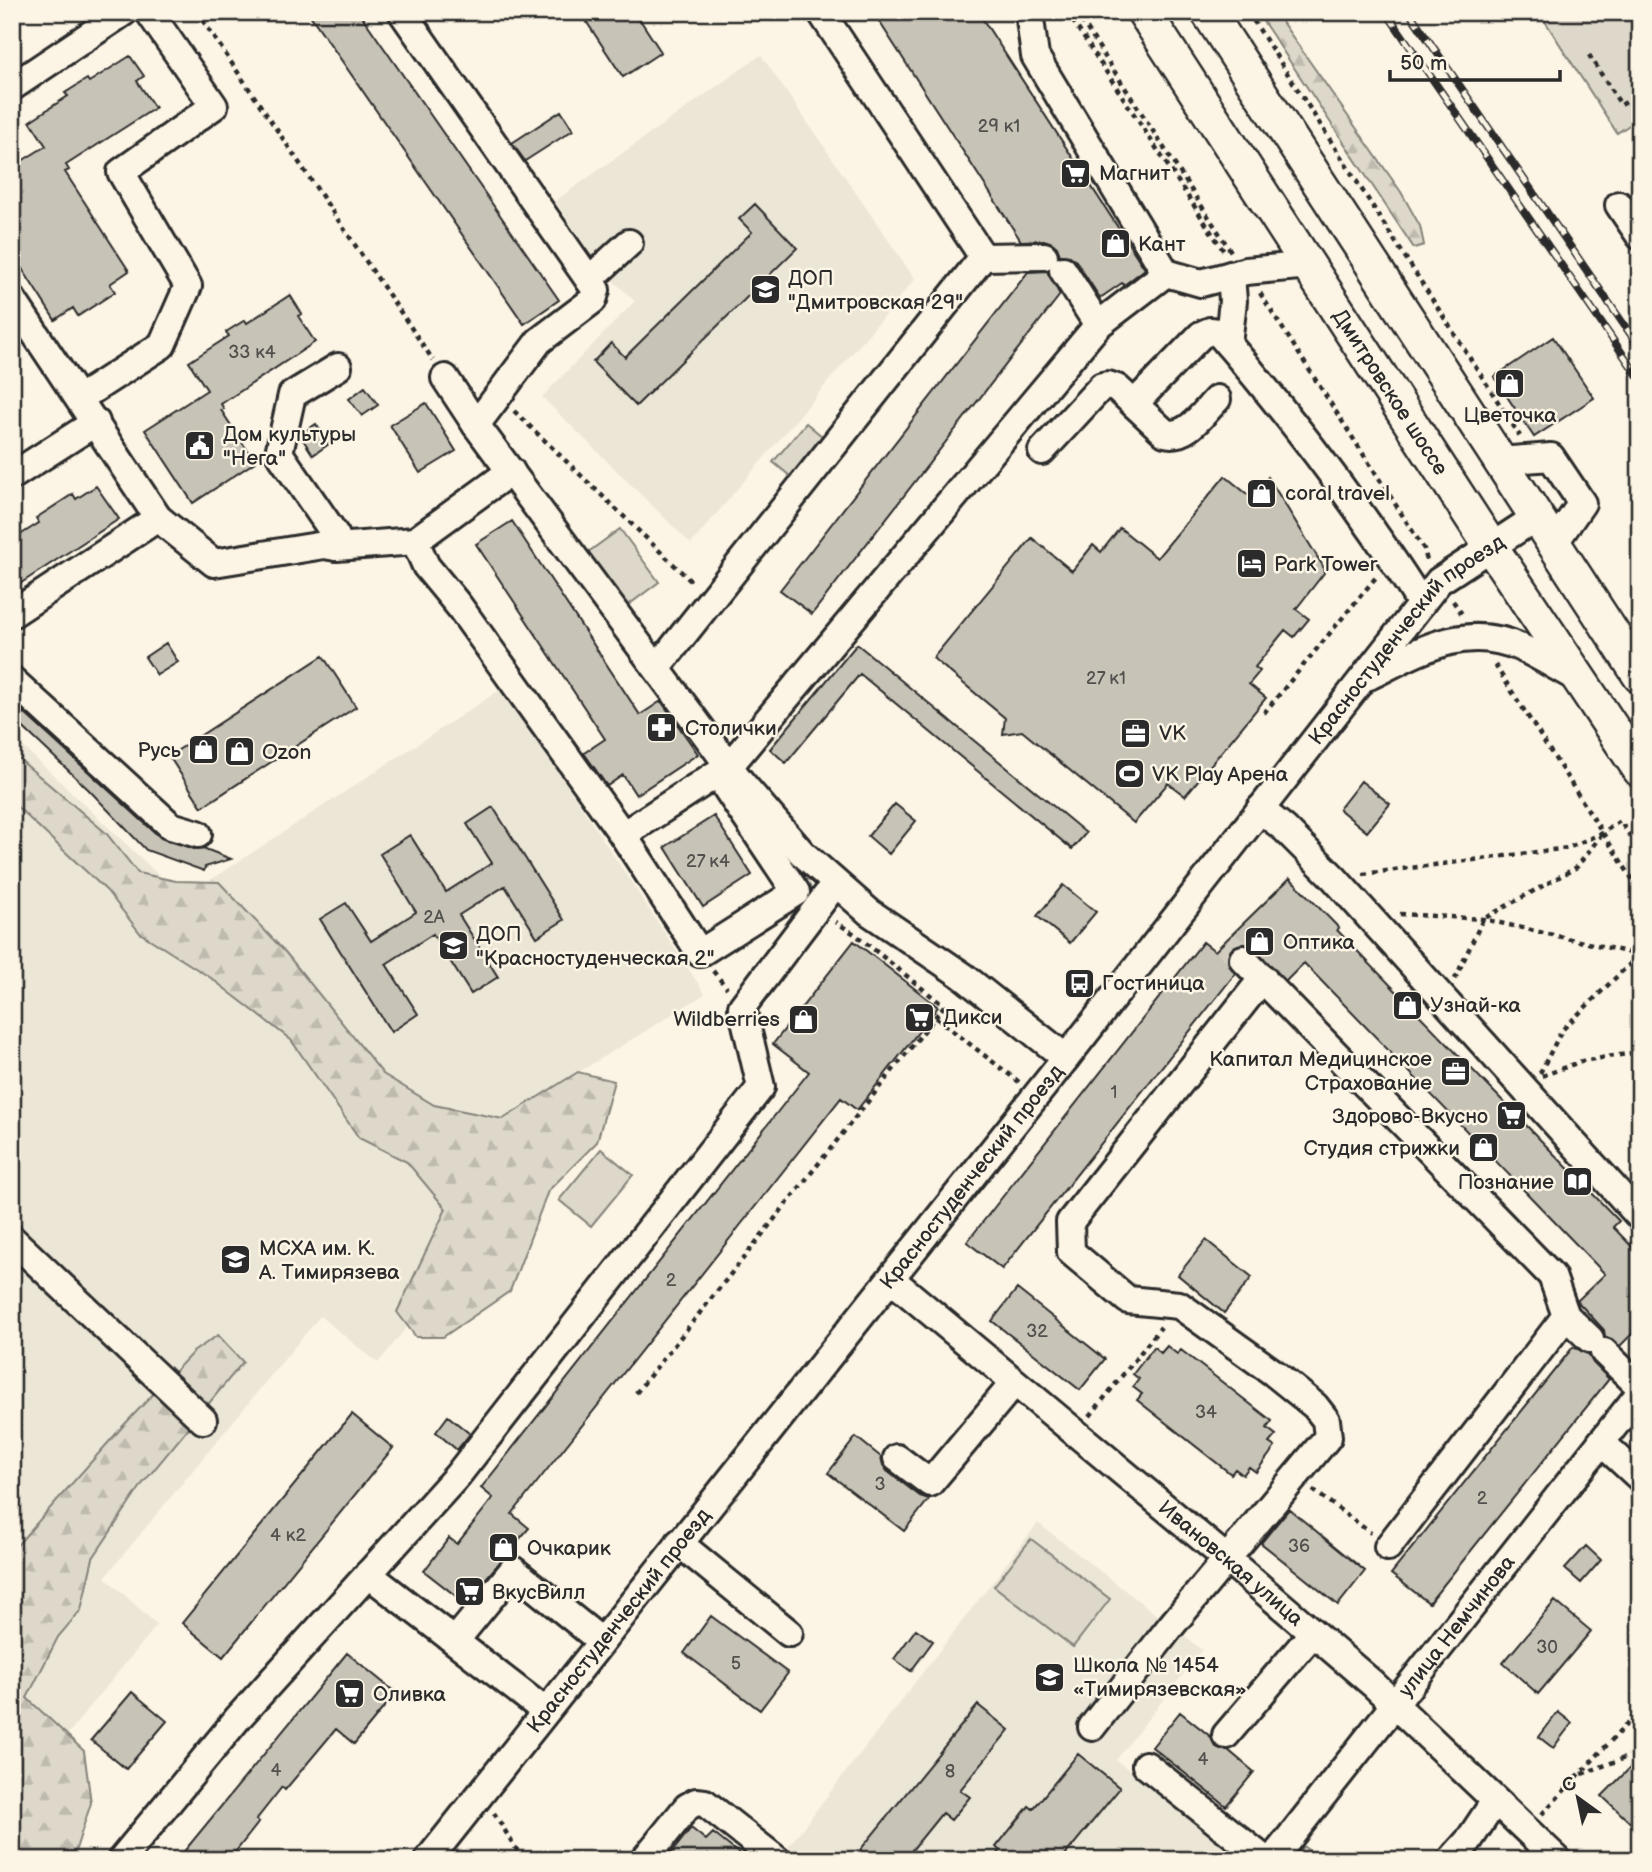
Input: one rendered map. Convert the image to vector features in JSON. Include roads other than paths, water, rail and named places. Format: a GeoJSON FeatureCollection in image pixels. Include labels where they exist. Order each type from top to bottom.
{"type":"FeatureCollection","features":[{"type":"Feature","properties":{"kind":"main road","name":"Дмитровское шоссе"},"geometry":{"type":"LineString","coordinates":[[1144,12],[1491,547],[1640,770]]}},
{"type":"Feature","properties":{"kind":"main road"},"geometry":{"type":"LineString","coordinates":[[1208,12],[1640,676]]}},
{"type":"Feature","properties":{"kind":"street"},"geometry":{"type":"LineString","coordinates":[[12,87],[124,12]]}},
{"type":"Feature","properties":{"kind":"street"},"geometry":{"type":"LineString","coordinates":[[80,398],[162,345],[188,286],[121,172],[214,106],[149,12]]}},
{"type":"Feature","properties":{"kind":"street"},"geometry":{"type":"LineString","coordinates":[[402,12],[596,290],[593,300],[539,341],[476,425]]}},
{"type":"Feature","properties":{"kind":"street"},"geometry":{"type":"LineString","coordinates":[[821,12],[983,257]]}},
{"type":"Feature","properties":{"kind":"street"},"geometry":{"type":"LineString","coordinates":[[1029,12],[1035,56],[1166,273],[1201,283],[1246,271],[1310,265]]}},
{"type":"Feature","properties":{"kind":"street"},"geometry":{"type":"LineString","coordinates":[[1619,205],[1640,236]]}},
{"type":"Feature","properties":{"kind":"street"},"geometry":{"type":"LineString","coordinates":[[589,280],[629,243]]}},
{"type":"Feature","properties":{"kind":"street"},"geometry":{"type":"LineString","coordinates":[[983,257],[1054,263],[1098,325]]}},
{"type":"Feature","properties":{"kind":"street"},"geometry":{"type":"LineString","coordinates":[[657,668],[983,257]]}},
{"type":"Feature","properties":{"kind":"street"},"geometry":{"type":"LineString","coordinates":[[623,835],[724,770],[1098,325],[1166,273]]}},
{"type":"Feature","properties":{"kind":"street"},"geometry":{"type":"LineString","coordinates":[[1228,344],[1238,273]]}},
{"type":"Feature","properties":{"kind":"street"},"geometry":{"type":"LineString","coordinates":[[12,299],[158,518],[214,563],[324,545],[336,547],[415,541],[511,471]]}},
{"type":"Feature","properties":{"kind":"street"},"geometry":{"type":"LineString","coordinates":[[1134,404],[1205,332],[1218,332],[1326,463],[1421,604]]}},
{"type":"Feature","properties":{"kind":"street"},"geometry":{"type":"LineString","coordinates":[[336,547],[337,536],[279,453],[292,396],[338,368]]}},
{"type":"Feature","properties":{"kind":"street"},"geometry":{"type":"LineString","coordinates":[[415,541],[426,566],[458,606],[552,748],[623,835],[700,953],[796,892],[724,770],[657,668],[476,425],[445,378]]}},
{"type":"Feature","properties":{"kind":"street"},"geometry":{"type":"LineString","coordinates":[[1042,451],[1102,386],[1113,386],[1165,433],[1176,435],[1186,430],[1217,398]]}},
{"type":"Feature","properties":{"kind":"street"},"geometry":{"type":"LineString","coordinates":[[12,476],[96,422]]}},
{"type":"Feature","properties":{"kind":"street"},"geometry":{"type":"LineString","coordinates":[[1499,461],[1552,457],[1582,503],[1553,545]]}},
{"type":"Feature","properties":{"kind":"street"},"geometry":{"type":"LineString","coordinates":[[12,614],[158,518]]}},
{"type":"Feature","properties":{"kind":"street","name":"Красностуденческий проезд"},"geometry":{"type":"LineString","coordinates":[[438,1856],[545,1711],[1066,1058],[1439,581],[1535,518]]}},
{"type":"Feature","properties":{"kind":"street"},"geometry":{"type":"LineString","coordinates":[[1361,680],[1450,639],[1477,636],[1519,647],[1582,681]]}},
{"type":"Feature","properties":{"kind":"street"},"geometry":{"type":"LineString","coordinates":[[12,680],[171,826],[198,834]]}},
{"type":"Feature","properties":{"kind":"street"},"geometry":{"type":"LineString","coordinates":[[724,770],[740,781],[783,834],[835,884],[869,912],[962,976],[1066,1058]]}},
{"type":"Feature","properties":{"kind":"street"},"geometry":{"type":"LineString","coordinates":[[1260,809],[1286,829],[1334,878],[1640,1217]]}},
{"type":"Feature","properties":{"kind":"street"},"geometry":{"type":"LineString","coordinates":[[121,1860],[238,1718],[457,1476],[761,1087],[742,1007],[835,884]]}},
{"type":"Feature","properties":{"kind":"street"},"geometry":{"type":"LineString","coordinates":[[1243,960],[1552,1276],[1566,1315],[1640,1387]]}},
{"type":"Feature","properties":{"kind":"street"},"geometry":{"type":"LineString","coordinates":[[1091,1727],[1328,1437],[1326,1420],[1315,1406],[1274,1373],[1179,1305],[1128,1300],[1071,1252],[1070,1222],[1263,978]]}},
{"type":"Feature","properties":{"kind":"street"},"geometry":{"type":"LineString","coordinates":[[12,1239],[203,1420]]}},
{"type":"Feature","properties":{"kind":"street","name":"Ивановская улица"},"geometry":{"type":"LineString","coordinates":[[891,1279],[1313,1633],[1394,1704],[1555,1859]]}},
{"type":"Feature","properties":{"kind":"street"},"geometry":{"type":"LineString","coordinates":[[1388,1546],[1566,1315]]}},
{"type":"Feature","properties":{"kind":"street"},"geometry":{"type":"LineString","coordinates":[[897,1458],[930,1483],[1014,1383]]}},
{"type":"Feature","properties":{"kind":"street","name":"улица Немчинова"},"geometry":{"type":"LineString","coordinates":[[1272,1860],[1640,1393]]}},
{"type":"Feature","properties":{"kind":"street"},"geometry":{"type":"LineString","coordinates":[[1601,1442],[1640,1478]]}},
{"type":"Feature","properties":{"kind":"street"},"geometry":{"type":"LineString","coordinates":[[679,1543],[789,1633]]}},
{"type":"Feature","properties":{"kind":"street"},"geometry":{"type":"LineString","coordinates":[[455,1641],[513,1570],[601,1641]]}},
{"type":"Feature","properties":{"kind":"street"},"geometry":{"type":"LineString","coordinates":[[368,1574],[545,1711]]}},
{"type":"Feature","properties":{"kind":"street"},"geometry":{"type":"LineString","coordinates":[[1226,1735],[1313,1633]]}},
{"type":"Feature","properties":{"kind":"street"},"geometry":{"type":"LineString","coordinates":[[1146,1765],[1265,1860]]}},
{"type":"Feature","properties":{"kind":"street"},"geometry":{"type":"LineString","coordinates":[[1460,1857],[1496,1801]]}},
{"type":"Feature","properties":{"kind":"street"},"geometry":{"type":"LineString","coordinates":[[645,1860],[687,1807],[696,1802],[705,1803],[777,1860]]}},
{"type":"Feature","properties":{"kind":"tunnel"},"geometry":{"type":"LineString","coordinates":[[1226,943],[1243,959]]}},
{"type":"Feature","properties":{"kind":"railway"},"geometry":{"type":"LineString","coordinates":[[1386,12],[1640,379]]}},
{"type":"Feature","properties":{"kind":"railway"},"geometry":{"type":"LineString","coordinates":[[1409,12],[1640,348]]}},
{"type":"Feature","properties":{"kind":"place","name":"Магнит"},"geometry":{"type":"Point","coordinates":[1076,173]}},
{"type":"Feature","properties":{"kind":"place","name":"Кант"},"geometry":{"type":"Point","coordinates":[1115,244]}},
{"type":"Feature","properties":{"kind":"place","name":"ДОП \"Дмитровская 29\""},"geometry":{"type":"Point","coordinates":[765,290]}},
{"type":"Feature","properties":{"kind":"place","name":"Цветочка"},"geometry":{"type":"Point","coordinates":[1510,383]}},
{"type":"Feature","properties":{"kind":"place","name":"Дом культуры \"Нега\""},"geometry":{"type":"Point","coordinates":[200,446]}},
{"type":"Feature","properties":{"kind":"place","name":"coral travel"},"geometry":{"type":"Point","coordinates":[1262,493]}},
{"type":"Feature","properties":{"kind":"place","name":"Park Tower"},"geometry":{"type":"Point","coordinates":[1251,564]}},
{"type":"Feature","properties":{"kind":"place","name":"Столички"},"geometry":{"type":"Point","coordinates":[662,728]}},
{"type":"Feature","properties":{"kind":"place","name":"VK"},"geometry":{"type":"Point","coordinates":[1136,733]}},
{"type":"Feature","properties":{"kind":"place","name":"Русь"},"geometry":{"type":"Point","coordinates":[204,750]}},
{"type":"Feature","properties":{"kind":"place","name":"Ozon"},"geometry":{"type":"Point","coordinates":[239,752]}},
{"type":"Feature","properties":{"kind":"place","name":"VK Play Арена"},"geometry":{"type":"Point","coordinates":[1129,774]}},
{"type":"Feature","properties":{"kind":"place","name":"Оптика"},"geometry":{"type":"Point","coordinates":[1260,942]}},
{"type":"Feature","properties":{"kind":"place","name":"ДОП \"Красностуденческая 2\""},"geometry":{"type":"Point","coordinates":[453,946]}},
{"type":"Feature","properties":{"kind":"place","name":"Гостиница"},"geometry":{"type":"Point","coordinates":[1079,983]}},
{"type":"Feature","properties":{"kind":"place","name":"Узнай-ка"},"geometry":{"type":"Point","coordinates":[1407,1005]}},
{"type":"Feature","properties":{"kind":"place","name":"Дикси"},"geometry":{"type":"Point","coordinates":[920,1017]}},
{"type":"Feature","properties":{"kind":"place","name":"Wildberries"},"geometry":{"type":"Point","coordinates":[803,1019]}},
{"type":"Feature","properties":{"kind":"place","name":"Капитал Медицинское Страхование"},"geometry":{"type":"Point","coordinates":[1455,1071]}},
{"type":"Feature","properties":{"kind":"place","name":"Здорово-Вкусно"},"geometry":{"type":"Point","coordinates":[1511,1116]}},
{"type":"Feature","properties":{"kind":"place","name":"Студия стрижки"},"geometry":{"type":"Point","coordinates":[1483,1148]}},
{"type":"Feature","properties":{"kind":"place","name":"Познание"},"geometry":{"type":"Point","coordinates":[1577,1182]}},
{"type":"Feature","properties":{"kind":"place","name":"МСХА им. К. А. Тимирязева"},"geometry":{"type":"Point","coordinates":[236,1260]}},
{"type":"Feature","properties":{"kind":"place","name":"Очкарик"},"geometry":{"type":"Point","coordinates":[504,1548]}},
{"type":"Feature","properties":{"kind":"place","name":"ВкусВилл"},"geometry":{"type":"Point","coordinates":[469,1592]}},
{"type":"Feature","properties":{"kind":"place","name":"Школа № 1454 «Тимирязевская»"},"geometry":{"type":"Point","coordinates":[1050,1677]}},
{"type":"Feature","properties":{"kind":"place","name":"Оливка"},"geometry":{"type":"Point","coordinates":[350,1694]}}]}
